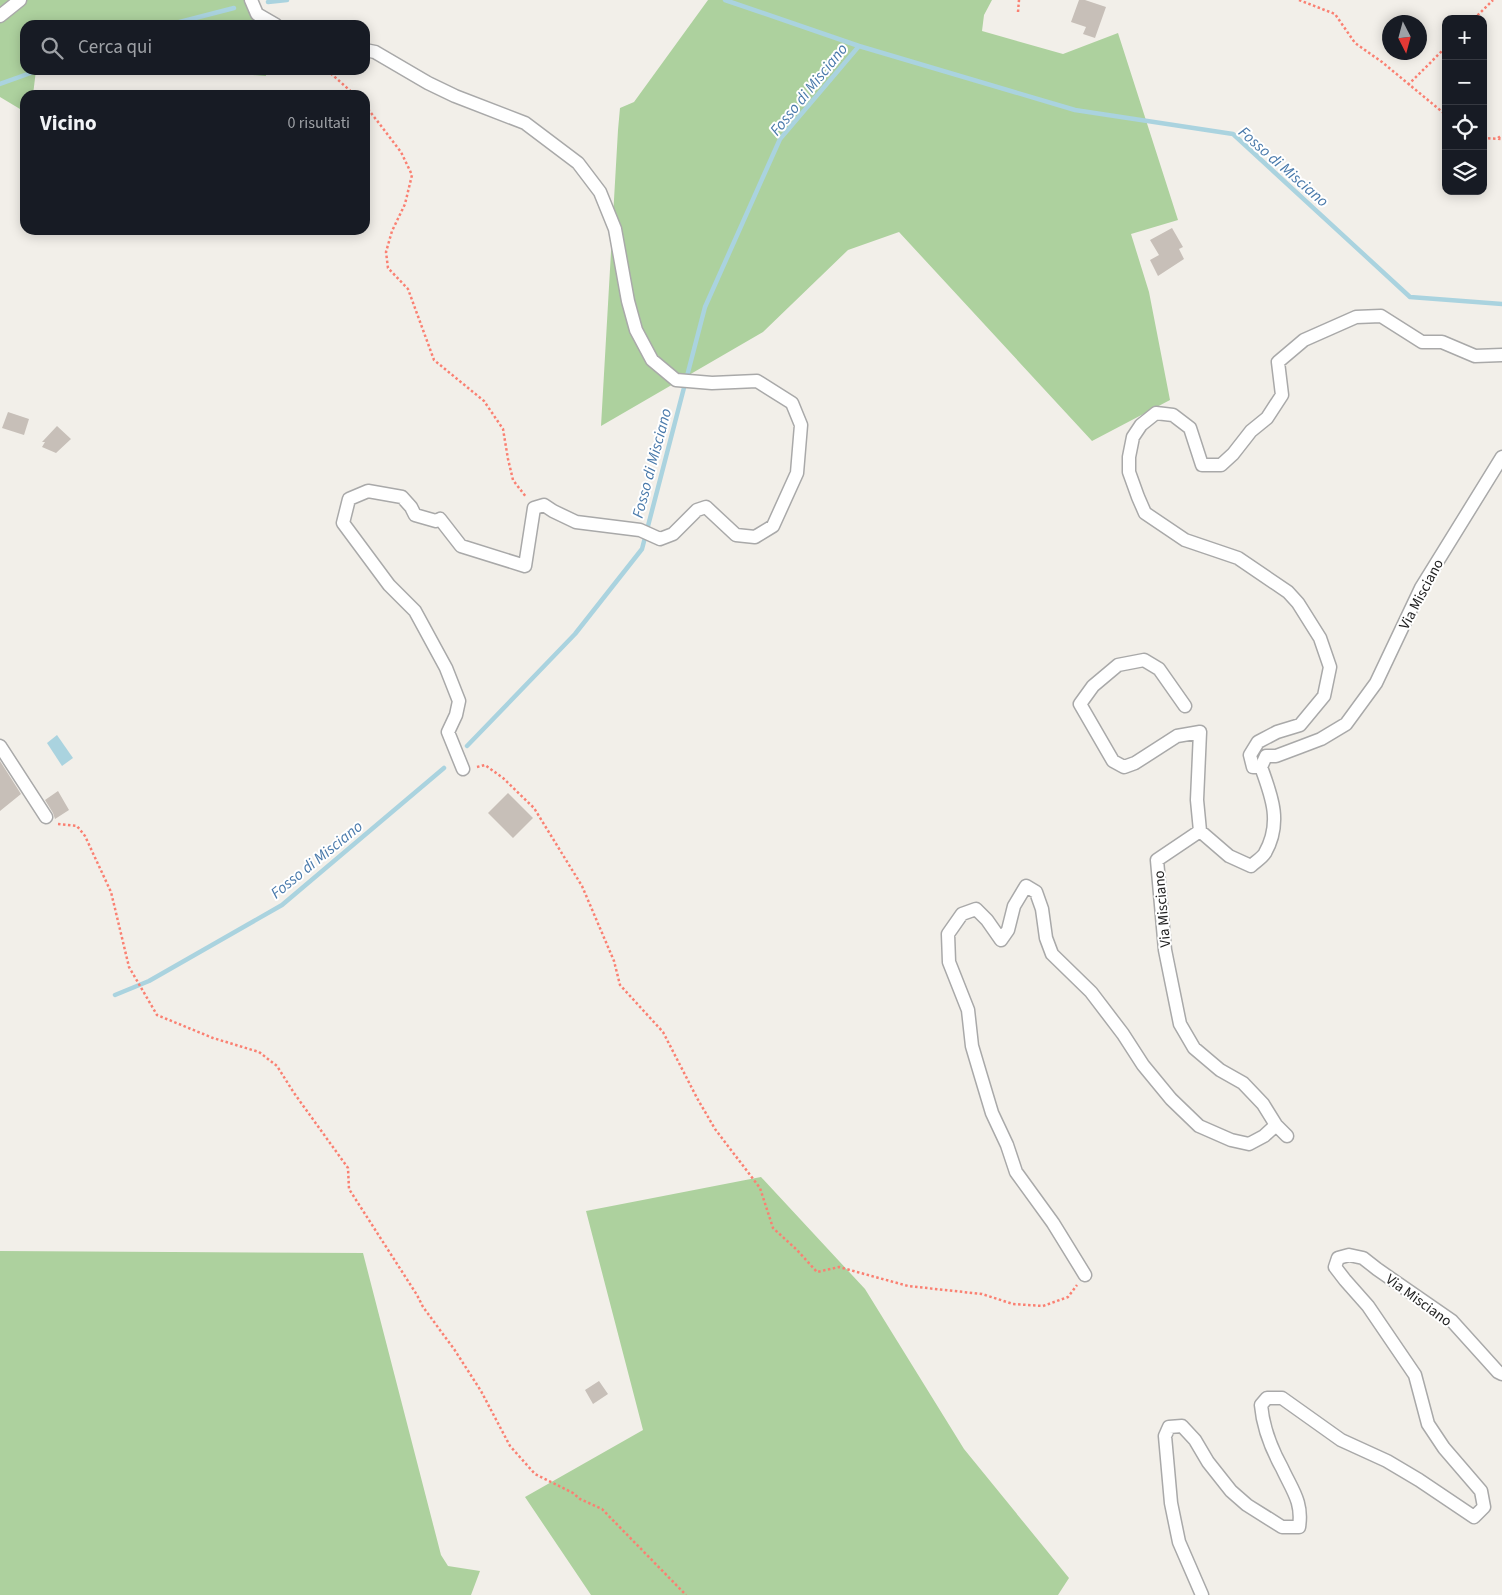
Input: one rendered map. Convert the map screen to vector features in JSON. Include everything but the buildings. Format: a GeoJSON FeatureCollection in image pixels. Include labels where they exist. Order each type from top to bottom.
{"type":"FeatureCollection","features":[{"type":"Feature","properties":{"kind":"street"},"geometry":{"type":"LineString","coordinates":[[0,16],[20,0]]}},
{"type":"Feature","properties":{"kind":"street"},"geometry":{"type":"LineString","coordinates":[[252,0],[257,14],[267,20]]}},
{"type":"Feature","properties":{"kind":"street"},"geometry":{"type":"LineString","coordinates":[[370,51],[455,96],[525,123],[578,163],[600,192],[615,229],[628,301],[636,330],[652,360],[676,380],[712,383],[757,382],[792,403],[801,425],[797,473],[773,526],[755,536],[736,535],[706,508],[697,510],[672,534],[660,539],[640,530],[576,522],[544,505],[534,508],[525,566],[461,546],[440,519],[436,521],[416,515],[402,497],[368,490],[349,499],[343,523],[389,585],[415,611],[446,668],[459,701],[456,715],[448,732],[463,769]]}},
{"type":"Feature","properties":{"kind":"street"},"geometry":{"type":"LineString","coordinates":[[1184,706],[1159,670],[1144,660],[1118,666],[1093,686],[1080,704],[1112,761],[1124,767],[1136,763],[1177,736],[1200,732],[1197,800],[1200,832],[1229,856],[1251,866],[1265,854],[1275,827],[1273,800],[1261,767],[1253,767],[1250,755],[1258,742],[1277,732],[1300,725],[1324,696],[1330,667],[1320,638],[1298,603],[1288,592],[1238,558],[1185,540],[1146,513],[1129,472],[1129,457],[1133,437],[1141,425],[1156,414],[1173,415],[1190,428],[1202,464],[1221,465],[1233,454],[1251,431],[1267,418],[1282,395],[1278,362],[1304,340],[1356,317],[1381,316],[1422,342],[1442,342],[1475,356],[1502,355]]}},
{"type":"Feature","properties":{"kind":"street","name":"Via Misciano"},"geometry":{"type":"LineString","coordinates":[[1261,767],[1266,756],[1276,756],[1300,748],[1321,739],[1346,724],[1376,683],[1421,588],[1502,457]]}},
{"type":"Feature","properties":{"kind":"street"},"geometry":{"type":"LineString","coordinates":[[0,746],[46,817]]}},
{"type":"Feature","properties":{"kind":"street","name":"Via Misciano"},"geometry":{"type":"LineString","coordinates":[[1200,832],[1157,860],[1165,950],[1180,1024],[1194,1048],[1220,1070],[1243,1083],[1263,1104],[1276,1126],[1286,1136]]}},
{"type":"Feature","properties":{"kind":"street"},"geometry":{"type":"LineString","coordinates":[[1085,1275],[1053,1223],[1016,1172],[1007,1145],[992,1112],[972,1046],[968,1010],[949,962],[948,934],[962,914],[976,909],[987,920],[1001,940],[1008,930],[1014,906],[1026,886],[1036,892],[1042,908],[1046,938],[1052,954],[1091,992],[1123,1034],[1143,1065],[1171,1099],[1199,1126],[1231,1140],[1249,1144],[1264,1136],[1276,1126]]}},
{"type":"Feature","properties":{"kind":"street","name":"Via Misciano"},"geometry":{"type":"LineString","coordinates":[[1202,1595],[1179,1542],[1171,1503],[1165,1436],[1168,1428],[1182,1426],[1232,1491],[1247,1505],[1282,1528],[1299,1527],[1301,1513],[1296,1496],[1262,1423],[1260,1405],[1267,1398],[1282,1398],[1340,1440],[1420,1480],[1474,1517],[1484,1507],[1481,1491],[1444,1448],[1428,1424],[1415,1375],[1368,1306],[1344,1280],[1335,1267],[1338,1258],[1349,1255],[1363,1258],[1377,1270],[1452,1322],[1502,1374]]}},
{"type":"Feature","properties":{"kind":"path"},"geometry":{"type":"LineString","coordinates":[[1018,12],[1019,0]]}},
{"type":"Feature","properties":{"kind":"path"},"geometry":{"type":"LineString","coordinates":[[1299,0],[1335,14],[1355,43],[1382,62],[1442,112]]}},
{"type":"Feature","properties":{"kind":"path"},"geometry":{"type":"LineString","coordinates":[[1478,15],[1493,0]]}},
{"type":"Feature","properties":{"kind":"path"},"geometry":{"type":"LineString","coordinates":[[1408,85],[1442,51]]}},
{"type":"Feature","properties":{"kind":"path"},"geometry":{"type":"LineString","coordinates":[[333,75],[349,90]]}},
{"type":"Feature","properties":{"kind":"path"},"geometry":{"type":"LineString","coordinates":[[370,112],[402,152],[412,175],[405,204],[392,231],[386,252],[388,268],[408,289],[434,360],[484,402],[503,429],[513,480],[534,508]]}},
{"type":"Feature","properties":{"kind":"path"},"geometry":{"type":"LineString","coordinates":[[1487,138],[1502,137]]}},
{"type":"Feature","properties":{"kind":"path"},"geometry":{"type":"LineString","coordinates":[[463,769],[486,765],[503,778],[534,808],[582,886],[614,961],[620,985],[663,1032],[715,1129],[760,1188],[773,1228],[797,1250],[816,1272],[839,1268],[908,1286],[982,1294],[1013,1304],[1043,1306],[1068,1297],[1085,1275]]}},
{"type":"Feature","properties":{"kind":"path"},"geometry":{"type":"LineString","coordinates":[[46,817],[58,824],[77,826],[85,836],[111,892],[129,967],[157,1014],[213,1038],[259,1052],[277,1066],[348,1168],[349,1189],[418,1295],[423,1307],[454,1349],[481,1391],[510,1446],[535,1474],[573,1492],[580,1499],[602,1510],[686,1595]]}},
{"type":"Feature","properties":{"kind":"green space"},"geometry":{"type":"Polygon","coordinates":[[[0,0],[253,0],[256,20],[20,20],[20,75],[35,75],[34,90],[20,90],[20,109],[0,97],[0,0]]]}},
{"type":"Feature","properties":{"kind":"green space"},"geometry":{"type":"Polygon","coordinates":[[[708,0],[992,0],[984,15],[982,31],[1063,54],[1118,33],[1178,220],[1131,234],[1149,292],[1170,400],[1092,441],[899,232],[848,250],[763,332],[601,426],[620,108],[634,102],[708,0]]]}},
{"type":"Feature","properties":{"kind":"green space"},"geometry":{"type":"Polygon","coordinates":[[[761,1177],[865,1289],[964,1449],[1069,1578],[1058,1595],[591,1595],[525,1497],[643,1430],[586,1211],[761,1177]]]}},
{"type":"Feature","properties":{"kind":"green space"},"geometry":{"type":"Polygon","coordinates":[[[0,1251],[363,1253],[441,1555],[448,1566],[480,1571],[471,1595],[0,1595],[0,1251]]]}},
{"type":"Feature","properties":{"kind":"water"},"geometry":{"type":"Polygon","coordinates":[[[57,735],[73,758],[62,766],[47,743],[57,735]]]}},
{"type":"Feature","properties":{"kind":"waterway"},"geometry":{"type":"LineString","coordinates":[[268,2],[287,0]]}},
{"type":"Feature","properties":{"kind":"waterway"},"geometry":{"type":"LineString","coordinates":[[725,0],[859,46]]}},
{"type":"Feature","properties":{"kind":"waterway"},"geometry":{"type":"LineString","coordinates":[[187,20],[234,8]]}},
{"type":"Feature","properties":{"kind":"waterway","name":"Fosso di Misciano"},"geometry":{"type":"LineString","coordinates":[[467,746],[575,634],[642,549],[705,307],[780,139],[859,46],[1075,110],[1233,134],[1410,297],[1502,304]]}},
{"type":"Feature","properties":{"kind":"waterway"},"geometry":{"type":"LineString","coordinates":[[0,84],[25,75]]}},
{"type":"Feature","properties":{"kind":"waterway","name":"Fosso di Misciano"},"geometry":{"type":"LineString","coordinates":[[115,995],[149,981],[282,905],[444,768]]}}]}
